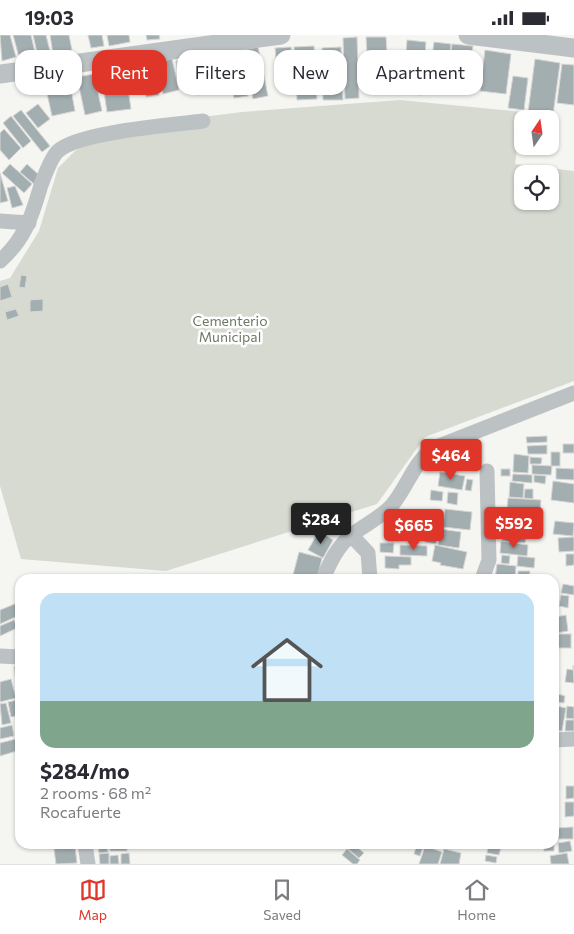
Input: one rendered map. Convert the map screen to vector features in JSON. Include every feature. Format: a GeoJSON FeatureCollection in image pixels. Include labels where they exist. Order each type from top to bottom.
{"type":"FeatureCollection","features":[{"type":"Feature","properties":{"kind":"street"},"geometry":{"type":"LineString","coordinates":[[0,74],[282,35]]}},
{"type":"Feature","properties":{"kind":"street"},"geometry":{"type":"LineString","coordinates":[[468,35],[574,49]]}},
{"type":"Feature","properties":{"kind":"street"},"geometry":{"type":"LineString","coordinates":[[0,261],[14,249],[29,223],[44,178],[57,151],[80,139],[203,121]]}},
{"type":"Feature","properties":{"kind":"street"},"geometry":{"type":"LineString","coordinates":[[0,221],[29,223]]}},
{"type":"Feature","properties":{"kind":"street"},"geometry":{"type":"LineString","coordinates":[[325,574],[334,554],[351,535],[383,515],[392,506],[417,463],[434,448],[574,393]]}},
{"type":"Feature","properties":{"kind":"street"},"geometry":{"type":"LineString","coordinates":[[484,574],[489,560],[487,471]]}},
{"type":"Feature","properties":{"kind":"street"},"geometry":{"type":"LineString","coordinates":[[351,535],[368,553],[370,574]]}},
{"type":"Feature","properties":{"kind":"street"},"geometry":{"type":"LineString","coordinates":[[0,657],[15,657]]}},
{"type":"Feature","properties":{"kind":"street"},"geometry":{"type":"LineString","coordinates":[[559,740],[574,739]]}},
{"type":"Feature","properties":{"kind":"street"},"geometry":{"type":"LineString","coordinates":[[86,849],[88,864]]}},
{"type":"Feature","properties":{"kind":"green space","name":"Cementerio Municipal"},"geometry":{"type":"Polygon","coordinates":[[[400,100],[514,111],[515,164],[523,165],[514,165],[514,210],[559,210],[559,169],[574,171],[574,381],[425,437],[377,504],[166,571],[21,559],[0,486],[0,281],[10,278],[39,231],[58,168],[75,151],[108,129],[242,112],[400,100]]]}},
{"type":"Feature","properties":{"kind":"building"},"geometry":{"type":"Polygon","coordinates":[[[0,35],[10,35],[15,57],[2,61],[0,35]]]}},
{"type":"Feature","properties":{"kind":"building"},"geometry":{"type":"Polygon","coordinates":[[[13,35],[31,35],[34,50],[17,50],[13,35]]]}},
{"type":"Feature","properties":{"kind":"building"},"geometry":{"type":"Polygon","coordinates":[[[33,35],[46,35],[50,50],[36,50],[33,35]]]}},
{"type":"Feature","properties":{"kind":"building"},"geometry":{"type":"Polygon","coordinates":[[[50,35],[69,35],[72,50],[52,50],[50,35]]]}},
{"type":"Feature","properties":{"kind":"building"},"geometry":{"type":"Polygon","coordinates":[[[88,35],[102,35],[104,46],[91,48],[88,35]]]}},
{"type":"Feature","properties":{"kind":"building"},"geometry":{"type":"Polygon","coordinates":[[[107,35],[129,35],[130,42],[109,46],[107,35]]]}},
{"type":"Feature","properties":{"kind":"building"},"geometry":{"type":"Polygon","coordinates":[[[146,35],[159,35],[160,39],[147,40],[146,35]]]}},
{"type":"Feature","properties":{"kind":"building"},"geometry":{"type":"Polygon","coordinates":[[[357,37],[357,95],[359,95],[359,98],[345,99],[345,95],[347,95],[347,50],[343,50],[343,38],[357,37]]]}},
{"type":"Feature","properties":{"kind":"building"},"geometry":{"type":"Polygon","coordinates":[[[366,37],[386,37],[387,50],[367,50],[366,37]]]}},
{"type":"Feature","properties":{"kind":"building"},"geometry":{"type":"Polygon","coordinates":[[[407,40],[426,42],[425,50],[406,50],[407,40]]]}},
{"type":"Feature","properties":{"kind":"building"},"geometry":{"type":"Polygon","coordinates":[[[434,42],[451,44],[450,50],[433,50],[434,42]]]}},
{"type":"Feature","properties":{"kind":"building"},"geometry":{"type":"Polygon","coordinates":[[[452,44],[473,46],[473,50],[451,50],[452,44]]]}},
{"type":"Feature","properties":{"kind":"building"},"geometry":{"type":"Polygon","coordinates":[[[314,46],[314,50],[294,50],[294,47],[314,46]]]}},
{"type":"Feature","properties":{"kind":"building"},"geometry":{"type":"Polygon","coordinates":[[[258,47],[259,50],[243,50],[258,47]]]}},
{"type":"Feature","properties":{"kind":"building"},"geometry":{"type":"Polygon","coordinates":[[[291,47],[291,50],[275,50],[275,48],[291,47]]]}},
{"type":"Feature","properties":{"kind":"building"},"geometry":{"type":"Polygon","coordinates":[[[341,47],[341,50],[322,50],[322,48],[341,47]]]}},
{"type":"Feature","properties":{"kind":"building"},"geometry":{"type":"Polygon","coordinates":[[[485,50],[511,54],[506,94],[483,91],[485,50]]]}},
{"type":"Feature","properties":{"kind":"building"},"geometry":{"type":"Polygon","coordinates":[[[172,59],[177,90],[167,93],[167,60],[172,59]]]}},
{"type":"Feature","properties":{"kind":"building"},"geometry":{"type":"Polygon","coordinates":[[[535,59],[560,63],[554,110],[528,110],[535,59]]]}},
{"type":"Feature","properties":{"kind":"building"},"geometry":{"type":"Polygon","coordinates":[[[562,64],[574,65],[574,105],[557,103],[562,64]]]}},
{"type":"Feature","properties":{"kind":"building"},"geometry":{"type":"Polygon","coordinates":[[[92,74],[92,95],[99,95],[102,111],[85,115],[81,95],[82,76],[92,74]]]}},
{"type":"Feature","properties":{"kind":"building"},"geometry":{"type":"Polygon","coordinates":[[[264,76],[268,96],[253,99],[252,95],[264,95],[264,76]]]}},
{"type":"Feature","properties":{"kind":"building"},"geometry":{"type":"Polygon","coordinates":[[[513,76],[528,78],[524,110],[508,108],[513,76]]]}},
{"type":"Feature","properties":{"kind":"building"},"geometry":{"type":"Polygon","coordinates":[[[47,95],[72,95],[75,111],[52,116],[47,95]]]}},
{"type":"Feature","properties":{"kind":"building"},"geometry":{"type":"Polygon","coordinates":[[[104,95],[129,95],[131,109],[107,112],[104,95]]]}},
{"type":"Feature","properties":{"kind":"building"},"geometry":{"type":"Polygon","coordinates":[[[233,95],[248,95],[248,96],[234,98],[233,95]]]}},
{"type":"Feature","properties":{"kind":"building"},"geometry":{"type":"Polygon","coordinates":[[[297,95],[317,95],[317,99],[297,100],[297,95]]]}},
{"type":"Feature","properties":{"kind":"building"},"geometry":{"type":"Polygon","coordinates":[[[323,95],[343,95],[343,100],[323,100],[323,95]]]}},
{"type":"Feature","properties":{"kind":"building"},"geometry":{"type":"Polygon","coordinates":[[[38,104],[50,119],[38,128],[26,113],[38,104]]]}},
{"type":"Feature","properties":{"kind":"building"},"geometry":{"type":"Polygon","coordinates":[[[21,110],[50,146],[42,152],[13,116],[21,110]]]}},
{"type":"Feature","properties":{"kind":"building"},"geometry":{"type":"Polygon","coordinates":[[[11,116],[31,141],[23,148],[3,123],[11,116]]]}},
{"type":"Feature","properties":{"kind":"building"},"geometry":{"type":"Polygon","coordinates":[[[4,129],[21,148],[9,160],[0,150],[0,133],[4,129]]]}},
{"type":"Feature","properties":{"kind":"building"},"geometry":{"type":"Polygon","coordinates":[[[10,164],[32,184],[24,193],[2,173],[10,164]]]}},
{"type":"Feature","properties":{"kind":"building"},"geometry":{"type":"Polygon","coordinates":[[[27,164],[40,176],[34,184],[20,172],[27,164]]]}},
{"type":"Feature","properties":{"kind":"building"},"geometry":{"type":"Polygon","coordinates":[[[0,173],[8,201],[0,203],[0,173]]]}},
{"type":"Feature","properties":{"kind":"building"},"geometry":{"type":"Polygon","coordinates":[[[15,186],[23,205],[12,208],[7,188],[15,186]]]}},
{"type":"Feature","properties":{"kind":"building"},"geometry":{"type":"Polygon","coordinates":[[[21,275],[27,276],[25,288],[19,287],[21,275]]]}},
{"type":"Feature","properties":{"kind":"building"},"geometry":{"type":"Polygon","coordinates":[[[8,284],[12,297],[0,301],[0,287],[8,284]]]}},
{"type":"Feature","properties":{"kind":"building"},"geometry":{"type":"Polygon","coordinates":[[[43,299],[43,311],[30,312],[30,300],[43,299]]]}},
{"type":"Feature","properties":{"kind":"building"},"geometry":{"type":"Polygon","coordinates":[[[16,309],[19,316],[7,320],[5,312],[16,309]]]}},
{"type":"Feature","properties":{"kind":"building"},"geometry":{"type":"Polygon","coordinates":[[[547,436],[547,442],[527,443],[526,437],[547,436]]]}},
{"type":"Feature","properties":{"kind":"building"},"geometry":{"type":"Polygon","coordinates":[[[459,444],[473,447],[473,455],[459,455],[459,444]]]}},
{"type":"Feature","properties":{"kind":"building"},"geometry":{"type":"Polygon","coordinates":[[[563,444],[574,444],[574,453],[563,453],[563,444]]]}},
{"type":"Feature","properties":{"kind":"building"},"geometry":{"type":"Polygon","coordinates":[[[547,445],[547,454],[528,454],[527,446],[547,445]]]}},
{"type":"Feature","properties":{"kind":"building"},"geometry":{"type":"Polygon","coordinates":[[[551,452],[560,452],[560,466],[551,466],[551,452]]]}},
{"type":"Feature","properties":{"kind":"building"},"geometry":{"type":"Polygon","coordinates":[[[514,454],[529,456],[528,473],[513,472],[514,454]]]}},
{"type":"Feature","properties":{"kind":"building"},"geometry":{"type":"Polygon","coordinates":[[[450,455],[450,468],[437,468],[437,456],[450,455]]]}},
{"type":"Feature","properties":{"kind":"building"},"geometry":{"type":"Polygon","coordinates":[[[530,457],[542,458],[541,464],[530,464],[530,457]]]}},
{"type":"Feature","properties":{"kind":"building"},"geometry":{"type":"Polygon","coordinates":[[[465,459],[478,460],[477,471],[464,470],[465,459]]]}},
{"type":"Feature","properties":{"kind":"building"},"geometry":{"type":"Polygon","coordinates":[[[532,465],[552,466],[551,475],[532,474],[532,465]]]}},
{"type":"Feature","properties":{"kind":"building"},"geometry":{"type":"Polygon","coordinates":[[[556,468],[574,469],[574,480],[556,479],[556,468]]]}},
{"type":"Feature","properties":{"kind":"building"},"geometry":{"type":"Polygon","coordinates":[[[501,469],[510,469],[510,476],[501,476],[501,469]]]}},
{"type":"Feature","properties":{"kind":"building"},"geometry":{"type":"Polygon","coordinates":[[[440,472],[465,476],[462,490],[438,486],[440,472]]]}},
{"type":"Feature","properties":{"kind":"building"},"geometry":{"type":"Polygon","coordinates":[[[513,474],[532,475],[532,483],[512,481],[513,474]]]}},
{"type":"Feature","properties":{"kind":"building"},"geometry":{"type":"Polygon","coordinates":[[[534,475],[546,476],[545,484],[534,482],[534,475]]]}},
{"type":"Feature","properties":{"kind":"building"},"geometry":{"type":"Polygon","coordinates":[[[467,479],[473,480],[471,491],[465,490],[467,479]]]}},
{"type":"Feature","properties":{"kind":"building"},"geometry":{"type":"Polygon","coordinates":[[[553,481],[574,484],[574,503],[551,500],[553,481]]]}},
{"type":"Feature","properties":{"kind":"building"},"geometry":{"type":"Polygon","coordinates":[[[510,482],[524,484],[523,498],[509,497],[510,482]]]}},
{"type":"Feature","properties":{"kind":"building"},"geometry":{"type":"Polygon","coordinates":[[[525,489],[533,489],[533,499],[524,498],[525,489]]]}},
{"type":"Feature","properties":{"kind":"building"},"geometry":{"type":"Polygon","coordinates":[[[431,490],[443,492],[442,501],[430,500],[431,490]]]}},
{"type":"Feature","properties":{"kind":"building"},"geometry":{"type":"Polygon","coordinates":[[[448,492],[458,493],[457,505],[447,503],[448,492]]]}},
{"type":"Feature","properties":{"kind":"building"},"geometry":{"type":"Polygon","coordinates":[[[508,498],[541,500],[539,524],[506,521],[508,498]]]}},
{"type":"Feature","properties":{"kind":"building"},"geometry":{"type":"Polygon","coordinates":[[[445,509],[472,512],[470,530],[443,527],[445,509]]]}},
{"type":"Feature","properties":{"kind":"building"},"geometry":{"type":"Polygon","coordinates":[[[388,521],[397,521],[397,530],[387,530],[388,521]]]}},
{"type":"Feature","properties":{"kind":"building"},"geometry":{"type":"Polygon","coordinates":[[[555,521],[574,523],[573,536],[553,534],[555,521]]]}},
{"type":"Feature","properties":{"kind":"building"},"geometry":{"type":"Polygon","coordinates":[[[427,528],[438,529],[436,544],[425,542],[427,528]]]}},
{"type":"Feature","properties":{"kind":"building"},"geometry":{"type":"Polygon","coordinates":[[[440,529],[461,532],[459,548],[438,545],[440,529]]]}},
{"type":"Feature","properties":{"kind":"building"},"geometry":{"type":"Polygon","coordinates":[[[503,529],[527,532],[525,543],[502,541],[503,529]]]}},
{"type":"Feature","properties":{"kind":"building"},"geometry":{"type":"Polygon","coordinates":[[[319,531],[333,540],[323,558],[308,550],[319,531]]]}},
{"type":"Feature","properties":{"kind":"building"},"geometry":{"type":"Polygon","coordinates":[[[388,532],[400,532],[400,541],[388,541],[388,532]]]}},
{"type":"Feature","properties":{"kind":"building"},"geometry":{"type":"Polygon","coordinates":[[[574,537],[574,551],[559,552],[558,538],[574,537]]]}},
{"type":"Feature","properties":{"kind":"building"},"geometry":{"type":"Polygon","coordinates":[[[501,541],[528,545],[527,556],[500,553],[501,541]]]}},
{"type":"Feature","properties":{"kind":"building"},"geometry":{"type":"Polygon","coordinates":[[[380,543],[394,543],[393,553],[380,552],[380,543]]]}},
{"type":"Feature","properties":{"kind":"building"},"geometry":{"type":"Polygon","coordinates":[[[400,545],[427,546],[427,556],[400,555],[400,545]]]}},
{"type":"Feature","properties":{"kind":"building"},"geometry":{"type":"Polygon","coordinates":[[[435,545],[467,552],[463,569],[440,565],[441,563],[432,561],[435,545]]]}},
{"type":"Feature","properties":{"kind":"building"},"geometry":{"type":"Polygon","coordinates":[[[299,552],[322,558],[318,574],[293,574],[299,552]]]}},
{"type":"Feature","properties":{"kind":"building"},"geometry":{"type":"Polygon","coordinates":[[[566,554],[574,554],[574,565],[566,566],[566,554]]]}},
{"type":"Feature","properties":{"kind":"building"},"geometry":{"type":"Polygon","coordinates":[[[502,555],[510,556],[509,564],[501,563],[502,555]]]}},
{"type":"Feature","properties":{"kind":"building"},"geometry":{"type":"Polygon","coordinates":[[[385,556],[411,557],[411,565],[399,565],[399,569],[385,568],[385,556]]]}},
{"type":"Feature","properties":{"kind":"building"},"geometry":{"type":"Polygon","coordinates":[[[518,556],[535,558],[534,568],[517,566],[518,556]]]}},
{"type":"Feature","properties":{"kind":"building"},"geometry":{"type":"Polygon","coordinates":[[[497,564],[516,566],[515,574],[496,574],[497,564]]]}},
{"type":"Feature","properties":{"kind":"building"},"geometry":{"type":"Polygon","coordinates":[[[518,571],[530,571],[530,574],[518,574],[518,571]]]}},
{"type":"Feature","properties":{"kind":"building"},"geometry":{"type":"Polygon","coordinates":[[[563,584],[574,586],[574,595],[561,593],[563,584]]]}},
{"type":"Feature","properties":{"kind":"building"},"geometry":{"type":"Polygon","coordinates":[[[561,595],[569,596],[568,608],[559,606],[561,595]]]}},
{"type":"Feature","properties":{"kind":"building"},"geometry":{"type":"Polygon","coordinates":[[[15,604],[15,617],[0,624],[0,610],[15,604]]]}},
{"type":"Feature","properties":{"kind":"building"},"geometry":{"type":"Polygon","coordinates":[[[566,615],[568,631],[559,633],[559,616],[566,615]]]}},
{"type":"Feature","properties":{"kind":"building"},"geometry":{"type":"Polygon","coordinates":[[[14,620],[15,623],[15,629],[0,636],[0,626],[14,620]]]}},
{"type":"Feature","properties":{"kind":"building"},"geometry":{"type":"Polygon","coordinates":[[[559,634],[571,634],[571,648],[559,648],[559,634]]]}},
{"type":"Feature","properties":{"kind":"building"},"geometry":{"type":"Polygon","coordinates":[[[573,665],[574,683],[565,682],[567,669],[573,670],[573,665]]]}},
{"type":"Feature","properties":{"kind":"building"},"geometry":{"type":"Polygon","coordinates":[[[11,679],[15,698],[0,702],[0,682],[11,679]]]}},
{"type":"Feature","properties":{"kind":"building"},"geometry":{"type":"Polygon","coordinates":[[[559,694],[565,696],[564,703],[559,702],[559,694]]]}},
{"type":"Feature","properties":{"kind":"building"},"geometry":{"type":"Polygon","coordinates":[[[15,701],[15,716],[11,717],[8,702],[15,701]]]}},
{"type":"Feature","properties":{"kind":"building"},"geometry":{"type":"Polygon","coordinates":[[[6,703],[11,723],[2,725],[0,704],[6,703]]]}},
{"type":"Feature","properties":{"kind":"building"},"geometry":{"type":"Polygon","coordinates":[[[567,706],[574,707],[574,719],[566,718],[567,706]]]}},
{"type":"Feature","properties":{"kind":"building"},"geometry":{"type":"Polygon","coordinates":[[[559,707],[566,708],[562,731],[559,731],[559,707]]]}},
{"type":"Feature","properties":{"kind":"building"},"geometry":{"type":"Polygon","coordinates":[[[566,720],[574,720],[574,731],[565,731],[566,720]]]}},
{"type":"Feature","properties":{"kind":"building"},"geometry":{"type":"Polygon","coordinates":[[[12,725],[14,736],[0,739],[0,728],[12,725]]]}},
{"type":"Feature","properties":{"kind":"building"},"geometry":{"type":"Polygon","coordinates":[[[15,739],[15,752],[0,756],[0,743],[15,739]]]}},
{"type":"Feature","properties":{"kind":"building"},"geometry":{"type":"Polygon","coordinates":[[[566,786],[574,786],[574,798],[566,799],[566,786]]]}},
{"type":"Feature","properties":{"kind":"building"},"geometry":{"type":"Polygon","coordinates":[[[565,802],[574,802],[574,816],[565,817],[565,802]]]}},
{"type":"Feature","properties":{"kind":"building"},"geometry":{"type":"Polygon","coordinates":[[[573,827],[573,839],[559,839],[559,828],[573,827]]]}},
{"type":"Feature","properties":{"kind":"building"},"geometry":{"type":"Polygon","coordinates":[[[570,841],[572,851],[559,853],[559,843],[570,841]]]}},
{"type":"Feature","properties":{"kind":"building"},"geometry":{"type":"Polygon","coordinates":[[[54,849],[75,849],[77,863],[56,864],[54,849]]]}},
{"type":"Feature","properties":{"kind":"building"},"geometry":{"type":"Polygon","coordinates":[[[98,849],[108,849],[108,852],[99,853],[98,849]]]}},
{"type":"Feature","properties":{"kind":"building"},"geometry":{"type":"Polygon","coordinates":[[[110,849],[127,849],[127,851],[110,851],[110,849]]]}},
{"type":"Feature","properties":{"kind":"building"},"geometry":{"type":"Polygon","coordinates":[[[347,849],[360,860],[357,864],[353,864],[342,855],[347,849]]]}},
{"type":"Feature","properties":{"kind":"building"},"geometry":{"type":"Polygon","coordinates":[[[348,849],[359,849],[364,853],[359,858],[348,849]]]}},
{"type":"Feature","properties":{"kind":"building"},"geometry":{"type":"Polygon","coordinates":[[[416,849],[422,849],[420,856],[414,854],[416,849]]]}},
{"type":"Feature","properties":{"kind":"building"},"geometry":{"type":"Polygon","coordinates":[[[424,849],[434,849],[442,852],[438,864],[419,864],[424,849]]]}},
{"type":"Feature","properties":{"kind":"building"},"geometry":{"type":"Polygon","coordinates":[[[444,849],[461,853],[459,864],[440,864],[444,849]]]}},
{"type":"Feature","properties":{"kind":"building"},"geometry":{"type":"Polygon","coordinates":[[[488,849],[500,849],[499,855],[487,853],[488,849]]]}},
{"type":"Feature","properties":{"kind":"building"},"geometry":{"type":"Polygon","coordinates":[[[544,849],[554,849],[554,851],[544,851],[544,849]]]}},
{"type":"Feature","properties":{"kind":"building"},"geometry":{"type":"Polygon","coordinates":[[[109,853],[109,864],[100,864],[99,854],[109,853]]]}},
{"type":"Feature","properties":{"kind":"building"},"geometry":{"type":"Polygon","coordinates":[[[129,853],[130,864],[121,864],[121,854],[129,853]]]}},
{"type":"Feature","properties":{"kind":"building"},"geometry":{"type":"Polygon","coordinates":[[[567,853],[569,864],[551,864],[550,856],[567,853]]]}},
{"type":"Feature","properties":{"kind":"building"},"geometry":{"type":"Polygon","coordinates":[[[118,855],[119,864],[110,864],[110,856],[118,855]]]}},
{"type":"Feature","properties":{"kind":"building"},"geometry":{"type":"Polygon","coordinates":[[[486,855],[497,857],[496,863],[485,861],[486,855]]]}}]}
